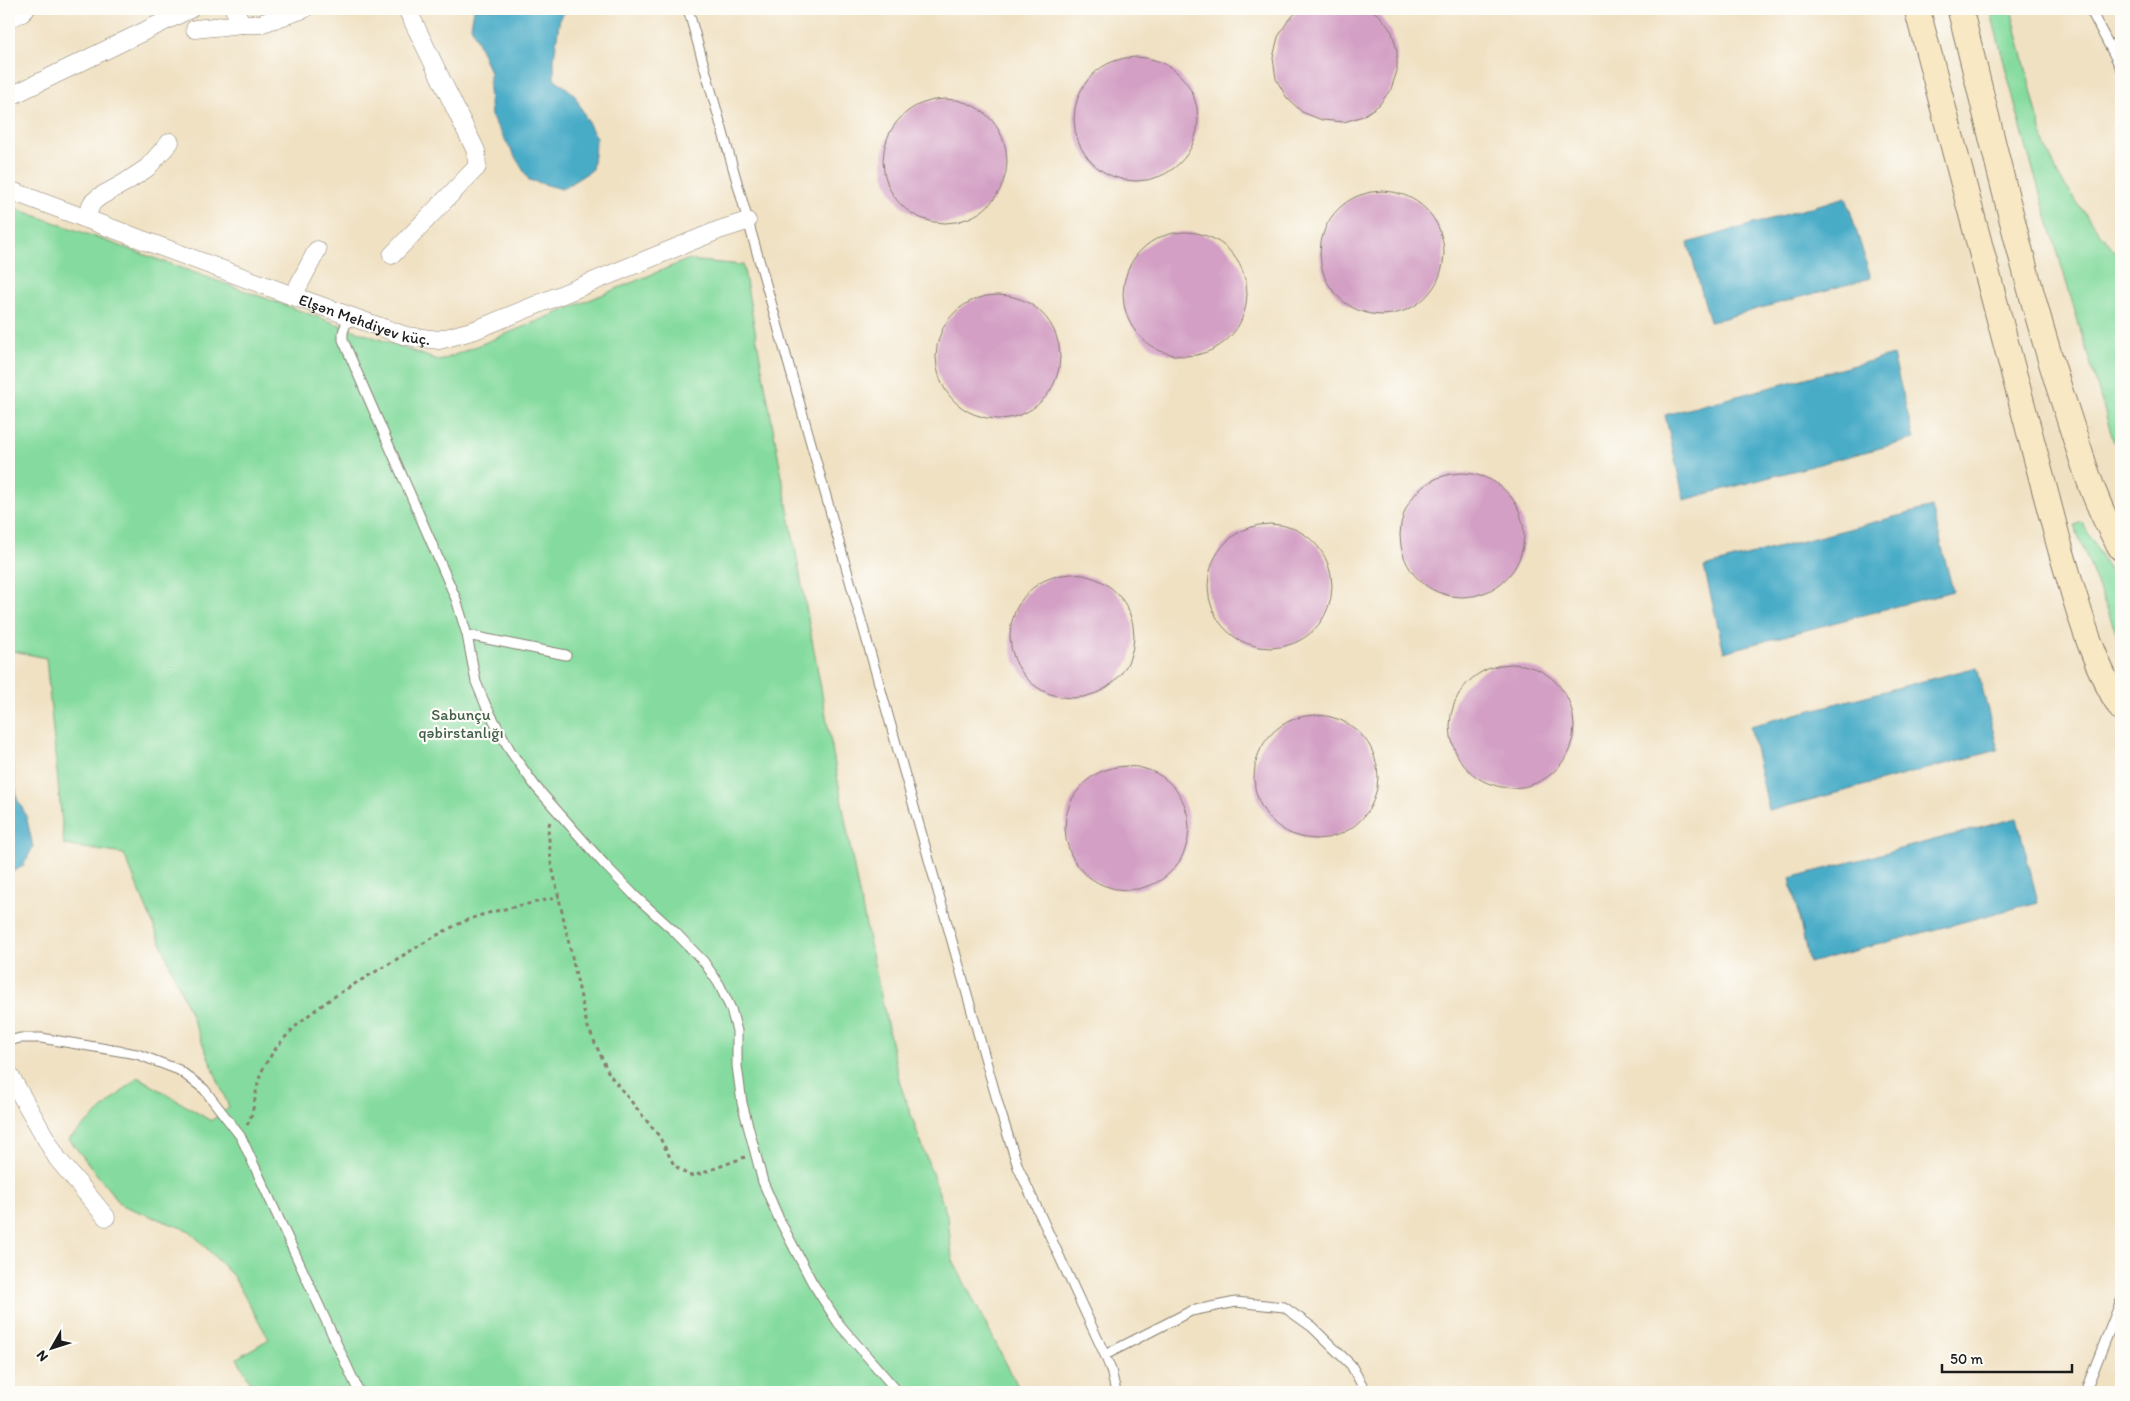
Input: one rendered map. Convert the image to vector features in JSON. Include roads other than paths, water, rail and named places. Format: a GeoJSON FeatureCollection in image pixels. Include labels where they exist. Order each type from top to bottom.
{"type":"FeatureCollection","features":[{"type":"Feature","properties":{"kind":"main road"},"geometry":{"type":"LineString","coordinates":[[1916,9],[2080,616],[2096,660],[2121,708]]}},
{"type":"Feature","properties":{"kind":"main road"},"geometry":{"type":"LineString","coordinates":[[1960,9],[2011,213],[2050,358],[2094,496],[2121,548]]}},
{"type":"Feature","properties":{"kind":"street"},"geometry":{"type":"LineString","coordinates":[[9,18],[26,9]]}},
{"type":"Feature","properties":{"kind":"street"},"geometry":{"type":"LineString","coordinates":[[9,97],[190,9]]}},
{"type":"Feature","properties":{"kind":"street"},"geometry":{"type":"LineString","coordinates":[[195,29],[238,16],[260,24],[304,9]]}},
{"type":"Feature","properties":{"kind":"street"},"geometry":{"type":"LineString","coordinates":[[392,255],[477,167],[476,151],[407,9]]}},
{"type":"Feature","properties":{"kind":"street"},"geometry":{"type":"LineString","coordinates":[[85,219],[92,203],[147,168],[170,142]]}},
{"type":"Feature","properties":{"kind":"street","name":"Elşən Mehdiyev küç."},"geometry":{"type":"LineString","coordinates":[[9,190],[349,316],[417,338],[439,340],[451,339],[719,230],[747,221]]}},
{"type":"Feature","properties":{"kind":"street"},"geometry":{"type":"LineString","coordinates":[[293,296],[317,250]]}},
{"type":"Feature","properties":{"kind":"street"},"geometry":{"type":"LineString","coordinates":[[9,1074],[57,1158],[106,1217]]}},
{"type":"Feature","properties":{"kind":"lane"},"geometry":{"type":"LineString","coordinates":[[688,9],[1018,1167],[1105,1355],[1116,1392]]}},
{"type":"Feature","properties":{"kind":"lane"},"geometry":{"type":"LineString","coordinates":[[2090,9],[2121,68]]}},
{"type":"Feature","properties":{"kind":"lane"},"geometry":{"type":"LineString","coordinates":[[349,316],[342,332],[343,340],[456,599],[467,635],[476,682],[486,706],[510,752],[553,806],[634,895],[675,932],[704,962],[719,984],[731,1009],[736,1031],[742,1103],[763,1182],[812,1282],[839,1324],[898,1392]]}},
{"type":"Feature","properties":{"kind":"lane"},"geometry":{"type":"LineString","coordinates":[[2094,496],[2114,514]]}},
{"type":"Feature","properties":{"kind":"lane"},"geometry":{"type":"LineString","coordinates":[[467,635],[566,655]]}},
{"type":"Feature","properties":{"kind":"lane"},"geometry":{"type":"LineString","coordinates":[[9,1041],[20,1038],[41,1038],[137,1054],[179,1070],[204,1089],[241,1137],[358,1392]]}},
{"type":"Feature","properties":{"kind":"lane"},"geometry":{"type":"LineString","coordinates":[[2085,1392],[2121,1301]]}},
{"type":"Feature","properties":{"kind":"lane"},"geometry":{"type":"LineString","coordinates":[[1105,1355],[1191,1311],[1236,1302],[1284,1307],[1312,1327],[1351,1365],[1366,1392]]}},
{"type":"Feature","properties":{"kind":"water"},"geometry":{"type":"Polygon","coordinates":[[[474,9],[569,9],[560,17],[554,58],[554,78],[574,94],[596,138],[592,170],[562,189],[529,180],[491,116],[490,72],[471,26],[474,9]]]}},
{"type":"Feature","properties":{"kind":"water"},"geometry":{"type":"Polygon","coordinates":[[[1846,197],[1871,278],[1710,322],[1688,243],[1846,197]]]}},
{"type":"Feature","properties":{"kind":"water"},"geometry":{"type":"Polygon","coordinates":[[[1893,355],[1914,439],[1684,500],[1665,415],[1893,355]]]}},
{"type":"Feature","properties":{"kind":"water"},"geometry":{"type":"Polygon","coordinates":[[[1932,507],[1953,591],[1724,652],[1704,567],[1932,507]]]}},
{"type":"Feature","properties":{"kind":"water"},"geometry":{"type":"Polygon","coordinates":[[[1977,667],[1998,750],[1769,811],[1750,726],[1977,667]]]}},
{"type":"Feature","properties":{"kind":"water"},"geometry":{"type":"Polygon","coordinates":[[[9,734],[17,799],[26,815],[33,847],[23,866],[9,874],[9,734]]]}},
{"type":"Feature","properties":{"kind":"water"},"geometry":{"type":"Polygon","coordinates":[[[2017,818],[2038,902],[1809,963],[1790,878],[2017,818]]]}},
{"type":"Feature","properties":{"kind":"park label","name":"Sabunçu qəbirstanlığı"},"geometry":{"type":"Point","coordinates":[461,723]}}]}
